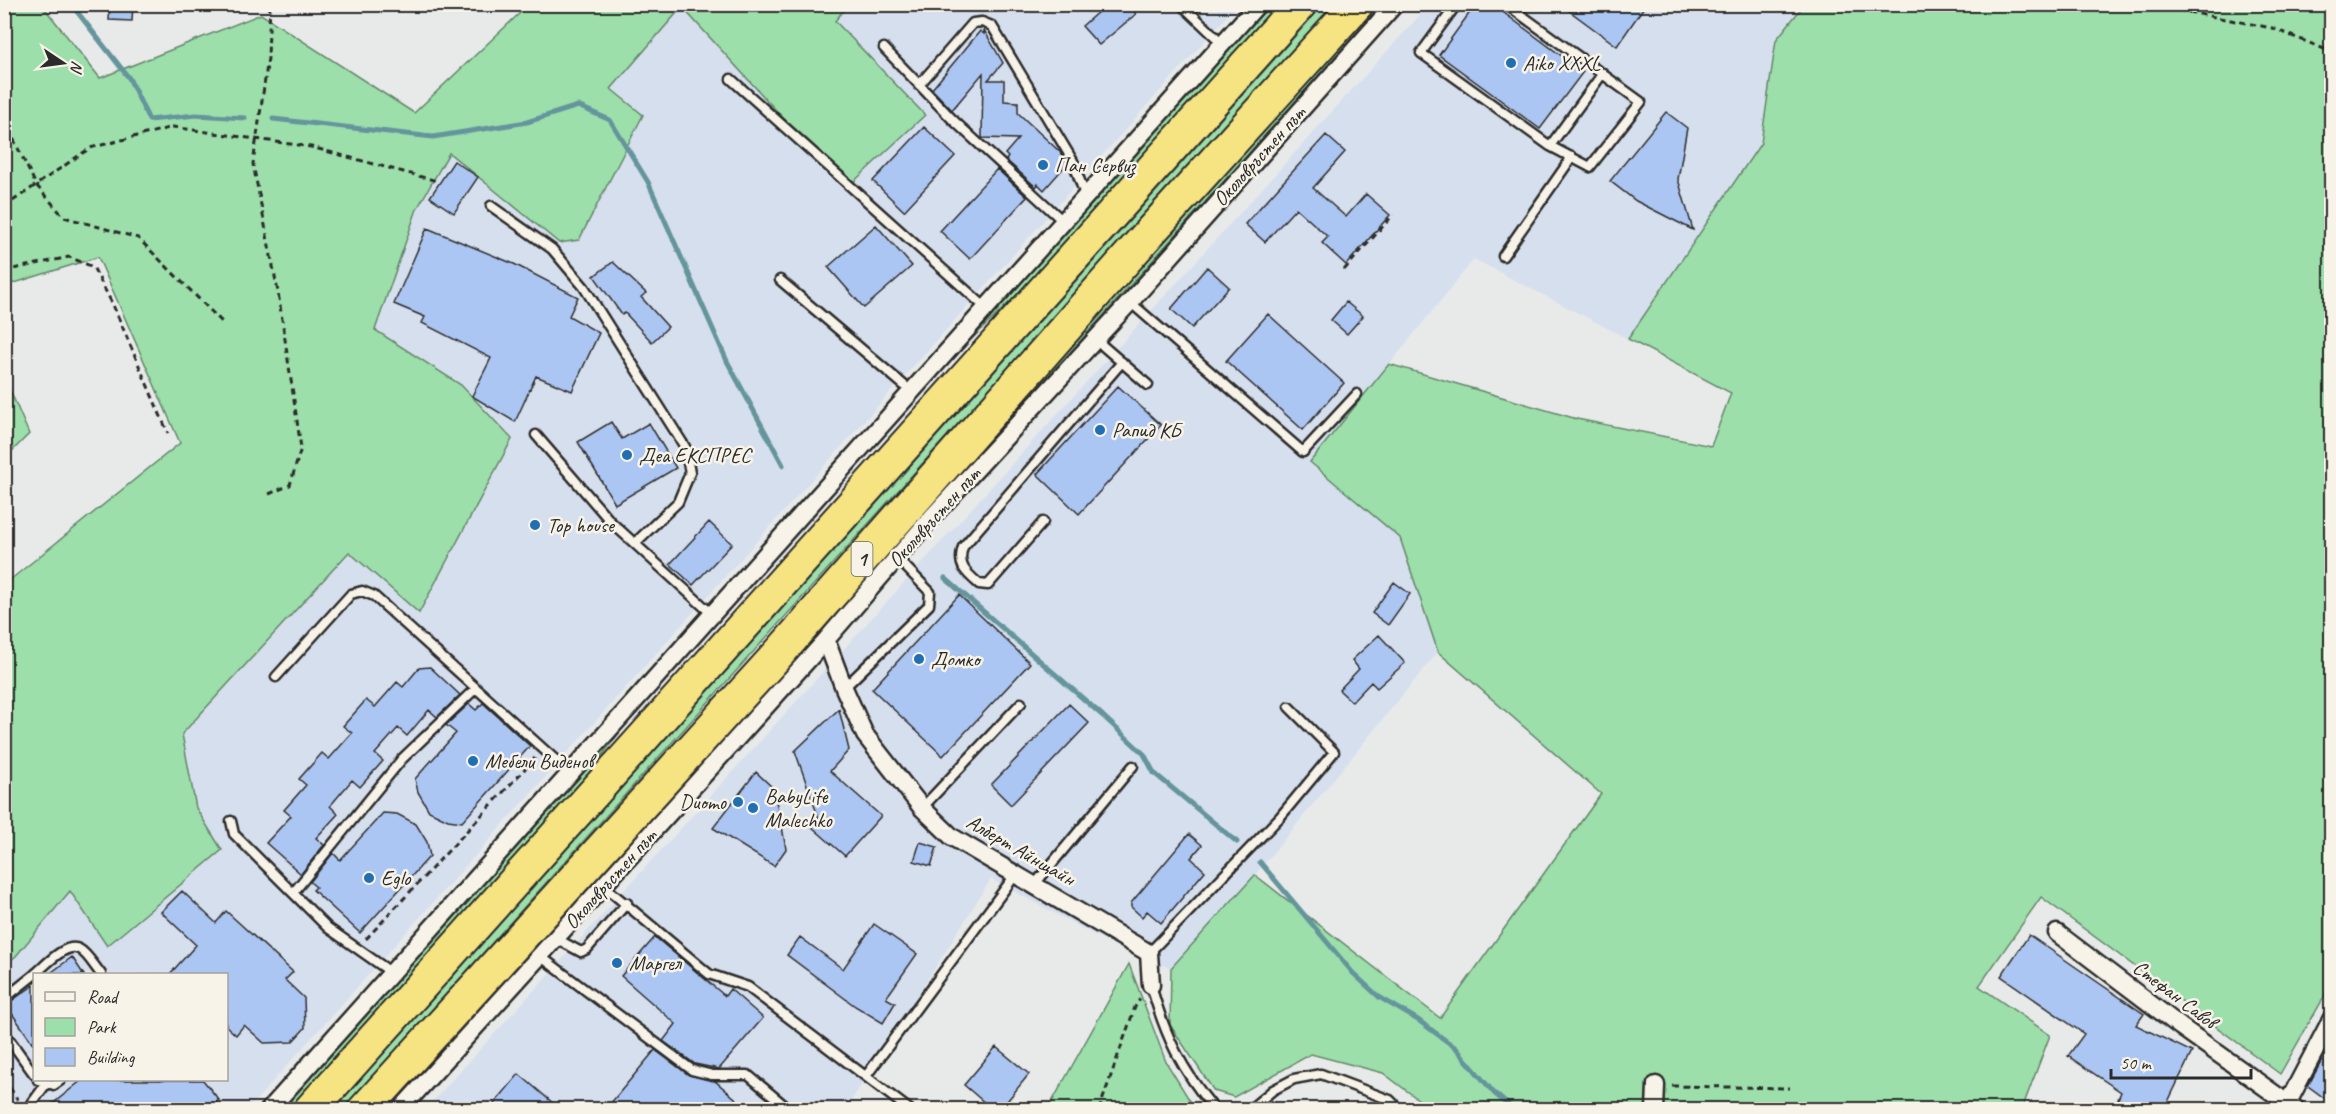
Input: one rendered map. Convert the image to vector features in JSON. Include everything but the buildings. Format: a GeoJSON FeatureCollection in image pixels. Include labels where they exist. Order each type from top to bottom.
{"type":"FeatureCollection","features":[{"type":"Feature","properties":{"kind":"highway","name":"1"},"geometry":{"type":"LineString","coordinates":[[310,1110],[1300,4]]}},
{"type":"Feature","properties":{"kind":"highway","name":"Околовръстен път"},"geometry":{"type":"LineString","coordinates":[[364,1110],[781,651],[1143,239],[1357,4]]}},
{"type":"Feature","properties":{"kind":"street"},"geometry":{"type":"LineString","coordinates":[[269,1110],[1258,4]]}},
{"type":"Feature","properties":{"kind":"street","name":"Околовръстен път"},"geometry":{"type":"LineString","coordinates":[[400,1110],[826,640],[1395,4]]}},
{"type":"Feature","properties":{"kind":"street","name":"Алберт Айнщайн"},"geometry":{"type":"LineString","coordinates":[[826,640],[865,735],[922,808],[952,837],[1149,953]]}},
{"type":"Feature","properties":{"kind":"street","name":"Стефан Савов"},"geometry":{"type":"LineString","coordinates":[[2057,933],[2289,1107]]}},
{"type":"Feature","properties":{"kind":"street"},"geometry":{"type":"LineString","coordinates":[[1149,953],[1150,985]]}},
{"type":"Feature","properties":{"kind":"street"},"geometry":{"type":"LineString","coordinates":[[2289,1107],[2331,1018]]}},
{"type":"Feature","properties":{"kind":"street"},"geometry":{"type":"LineString","coordinates":[[1655,1110],[1656,1085]]}},
{"type":"Feature","properties":{"kind":"lane"},"geometry":{"type":"LineString","coordinates":[[1181,4],[1223,44]]}},
{"type":"Feature","properties":{"kind":"lane"},"geometry":{"type":"LineString","coordinates":[[1457,4],[1421,53],[1550,146],[1590,167],[1641,102],[1506,4]]}},
{"type":"Feature","properties":{"kind":"lane"},"geometry":{"type":"LineString","coordinates":[[919,85],[973,23],[982,21],[992,26],[1073,161],[1086,198]]}},
{"type":"Feature","properties":{"kind":"lane"},"geometry":{"type":"LineString","coordinates":[[884,48],[953,120],[1064,222]]}},
{"type":"Feature","properties":{"kind":"lane"},"geometry":{"type":"LineString","coordinates":[[1550,146],[1603,73]]}},
{"type":"Feature","properties":{"kind":"lane"},"geometry":{"type":"LineString","coordinates":[[730,79],[986,308]]}},
{"type":"Feature","properties":{"kind":"lane"},"geometry":{"type":"LineString","coordinates":[[1503,256],[1572,157]]}},
{"type":"Feature","properties":{"kind":"lane"},"geometry":{"type":"LineString","coordinates":[[491,206],[552,249],[584,287],[685,447],[690,473],[678,502],[635,543]]}},
{"type":"Feature","properties":{"kind":"lane"},"geometry":{"type":"LineString","coordinates":[[780,280],[912,393]]}},
{"type":"Feature","properties":{"kind":"lane"},"geometry":{"type":"LineString","coordinates":[[1130,302],[1303,452],[1356,394]]}},
{"type":"Feature","properties":{"kind":"lane"},"geometry":{"type":"LineString","coordinates":[[1095,339],[1148,385]]}},
{"type":"Feature","properties":{"kind":"lane"},"geometry":{"type":"LineString","coordinates":[[1043,522],[988,585],[979,584],[963,570],[959,559],[963,547],[1122,362]]}},
{"type":"Feature","properties":{"kind":"lane"},"geometry":{"type":"LineString","coordinates":[[536,435],[611,522],[713,615]]}},
{"type":"Feature","properties":{"kind":"lane"},"geometry":{"type":"LineString","coordinates":[[844,688],[929,605],[930,592],[897,558]]}},
{"type":"Feature","properties":{"kind":"lane"},"geometry":{"type":"LineString","coordinates":[[276,677],[351,594],[362,591],[374,596],[571,774]]}},
{"type":"Feature","properties":{"kind":"lane"},"geometry":{"type":"LineString","coordinates":[[293,893],[402,759],[476,688]]}},
{"type":"Feature","properties":{"kind":"lane"},"geometry":{"type":"LineString","coordinates":[[922,808],[1021,703]]}},
{"type":"Feature","properties":{"kind":"lane"},"geometry":{"type":"LineString","coordinates":[[1149,953],[1280,817],[1334,752],[1289,707]]}},
{"type":"Feature","properties":{"kind":"lane"},"geometry":{"type":"LineString","coordinates":[[1035,884],[1133,766]]}},
{"type":"Feature","properties":{"kind":"lane"},"geometry":{"type":"LineString","coordinates":[[231,820],[234,834],[264,867],[328,928],[392,973]]}},
{"type":"Feature","properties":{"kind":"lane"},"geometry":{"type":"LineString","coordinates":[[866,1076],[1016,874]]}},
{"type":"Feature","properties":{"kind":"lane"},"geometry":{"type":"LineString","coordinates":[[604,886],[709,974],[748,987],[910,1110]]}},
{"type":"Feature","properties":{"kind":"lane"},"geometry":{"type":"LineString","coordinates":[[557,939],[574,951],[580,952],[587,949],[627,903]]}},
{"type":"Feature","properties":{"kind":"lane"},"geometry":{"type":"LineString","coordinates":[[37,973],[65,950],[74,948],[80,950],[99,973]]}},
{"type":"Feature","properties":{"kind":"lane"},"geometry":{"type":"LineString","coordinates":[[540,956],[692,1070],[712,1075],[748,1075],[790,1110]]}},
{"type":"Feature","properties":{"kind":"lane"},"geometry":{"type":"LineString","coordinates":[[4,999],[33,977]]}},
{"type":"Feature","properties":{"kind":"lane"},"geometry":{"type":"LineString","coordinates":[[1150,985],[1162,1026],[1174,1053],[1191,1080],[1215,1110]]}},
{"type":"Feature","properties":{"kind":"lane"},"geometry":{"type":"LineString","coordinates":[[4,1032],[33,1073]]}},
{"type":"Feature","properties":{"kind":"lane"},"geometry":{"type":"LineString","coordinates":[[1249,1110],[1273,1090],[1294,1079],[1321,1074],[1390,1100],[1400,1110]]}},
{"type":"Feature","properties":{"kind":"lane"},"geometry":{"type":"LineString","coordinates":[[27,1110],[42,1082],[54,1085],[60,1081]]}},
{"type":"Feature","properties":{"kind":"path"},"geometry":{"type":"LineString","coordinates":[[270,4],[267,58],[253,164],[278,292],[301,448],[290,485],[270,494]]}},
{"type":"Feature","properties":{"kind":"path"},"geometry":{"type":"LineString","coordinates":[[2147,4],[2272,28],[2331,52]]}},
{"type":"Feature","properties":{"kind":"path"},"geometry":{"type":"LineString","coordinates":[[4,207],[90,148],[173,127],[310,147],[437,181]]}},
{"type":"Feature","properties":{"kind":"path"},"geometry":{"type":"LineString","coordinates":[[4,133],[14,140],[36,185],[64,217],[138,238],[222,322]]}},
{"type":"Feature","properties":{"kind":"path"},"geometry":{"type":"LineString","coordinates":[[1344,270],[1393,215]]}},
{"type":"Feature","properties":{"kind":"path"},"geometry":{"type":"LineString","coordinates":[[4,271],[69,257],[93,267],[113,305],[168,433]]}},
{"type":"Feature","properties":{"kind":"path"},"geometry":{"type":"LineString","coordinates":[[356,949],[543,749]]}},
{"type":"Feature","properties":{"kind":"path"},"geometry":{"type":"LineString","coordinates":[[1099,1110],[1135,1007],[1150,985]]}},
{"type":"Feature","properties":{"kind":"path"},"geometry":{"type":"LineString","coordinates":[[4,1078],[20,1102]]}},
{"type":"Feature","properties":{"kind":"path"},"geometry":{"type":"LineString","coordinates":[[1656,1085],[1790,1088]]}},
{"type":"Feature","properties":{"kind":"shaded area"},"geometry":{"type":"Polygon","coordinates":[[[848,5],[1237,5],[248,1109],[11,1109],[5,1101],[4,1072],[10,1068],[4,1060],[5,965],[16,956],[70,891],[108,945],[222,850],[196,808],[182,734],[349,552],[419,612],[512,439],[461,385],[375,330],[417,209],[449,153],[559,243],[611,89],[682,7],[847,188],[924,115],[835,21],[848,5]]]}},
{"type":"Feature","properties":{"kind":"shaded area"},"geometry":{"type":"Polygon","coordinates":[[[1429,5],[1804,5],[1776,40],[1761,143],[1628,339],[1474,259],[1311,462],[1400,538],[1438,652],[1255,875],[1171,968],[1136,957],[991,879],[846,1109],[425,1110],[1429,5]]]}},
{"type":"Feature","properties":{"kind":"green space"},"geometry":{"type":"Polygon","coordinates":[[[5,5],[42,5],[100,78],[261,14],[414,113],[522,11],[515,5],[848,5],[835,21],[925,115],[847,188],[682,7],[611,89],[643,115],[579,240],[559,243],[449,153],[417,209],[375,330],[461,385],[512,439],[419,613],[349,552],[182,734],[196,808],[222,850],[107,946],[70,891],[16,956],[5,965],[5,584],[180,443],[98,257],[5,286],[5,5]]]}},
{"type":"Feature","properties":{"kind":"green space"},"geometry":{"type":"Polygon","coordinates":[[[1268,5],[1279,5],[1014,298],[947,363],[1268,5]]]}},
{"type":"Feature","properties":{"kind":"green space"},"geometry":{"type":"Polygon","coordinates":[[[1323,5],[1334,5],[343,1109],[333,1110],[1323,5]]]}},
{"type":"Feature","properties":{"kind":"green space"},"geometry":{"type":"Polygon","coordinates":[[[1372,5],[1382,5],[1011,418],[1064,346],[1372,5]]]}},
{"type":"Feature","properties":{"kind":"green space"},"geometry":{"type":"Polygon","coordinates":[[[1804,5],[2331,5],[2332,983],[2280,1074],[2041,897],[1979,986],[2050,1035],[2022,1109],[1427,1109],[1427,1106],[1383,1073],[1311,1054],[1234,1097],[1214,1091],[1170,1025],[1171,968],[1255,875],[1440,1018],[1601,794],[1438,652],[1400,538],[1310,462],[1389,364],[1577,419],[1711,446],[1731,393],[1628,339],[1761,143],[1776,40],[1804,5]]]}},
{"type":"Feature","properties":{"kind":"green space"},"geometry":{"type":"Polygon","coordinates":[[[4,376],[29,434],[5,458],[4,458],[4,376]]]}},
{"type":"Feature","properties":{"kind":"green space"},"geometry":{"type":"Polygon","coordinates":[[[633,714],[582,783],[290,1109],[279,1110],[633,714]]]}},
{"type":"Feature","properties":{"kind":"green space"},"geometry":{"type":"Polygon","coordinates":[[[700,764],[389,1109],[379,1110],[700,764]]]}},
{"type":"Feature","properties":{"kind":"green space"},"geometry":{"type":"Polygon","coordinates":[[[1129,964],[1166,1062],[1195,1109],[1048,1109],[1129,964]]]}},
{"type":"Feature","properties":{"kind":"waterway"},"geometry":{"type":"LineString","coordinates":[[71,4],[129,78],[149,120],[196,115],[245,118]]}},
{"type":"Feature","properties":{"kind":"waterway"},"geometry":{"type":"LineString","coordinates":[[273,119],[433,137],[527,122],[578,106],[610,120],[648,182],[727,361],[783,465]]}},
{"type":"Feature","properties":{"kind":"waterway"},"geometry":{"type":"LineString","coordinates":[[945,578],[1144,754],[1154,773],[1237,842]]}},
{"type":"Feature","properties":{"kind":"waterway"},"geometry":{"type":"LineString","coordinates":[[1260,862],[1353,973],[1379,997],[1418,1020],[1456,1048],[1494,1093],[1514,1110]]}},
{"type":"Feature","properties":{"kind":"place","name":"Aiko XXXL"},"geometry":{"type":"Point","coordinates":[1511,63]}},
{"type":"Feature","properties":{"kind":"place","name":"Пан Сервиз"},"geometry":{"type":"Point","coordinates":[1043,165]}},
{"type":"Feature","properties":{"kind":"place","name":"Рапид КБ"},"geometry":{"type":"Point","coordinates":[1100,430]}},
{"type":"Feature","properties":{"kind":"place","name":"Деа ЕКСПРЕС"},"geometry":{"type":"Point","coordinates":[627,455]}},
{"type":"Feature","properties":{"kind":"place","name":"Top house"},"geometry":{"type":"Point","coordinates":[535,525]}},
{"type":"Feature","properties":{"kind":"place","name":"Домко"},"geometry":{"type":"Point","coordinates":[919,659]}},
{"type":"Feature","properties":{"kind":"place","name":"Мебели Виденов"},"geometry":{"type":"Point","coordinates":[473,761]}},
{"type":"Feature","properties":{"kind":"place","name":"Duomo"},"geometry":{"type":"Point","coordinates":[738,802]}},
{"type":"Feature","properties":{"kind":"place","name":"BabyLife Malechko"},"geometry":{"type":"Point","coordinates":[753,808]}},
{"type":"Feature","properties":{"kind":"place","name":"Eglo"},"geometry":{"type":"Point","coordinates":[369,878]}},
{"type":"Feature","properties":{"kind":"place","name":"Маргел"},"geometry":{"type":"Point","coordinates":[617,963]}}]}
